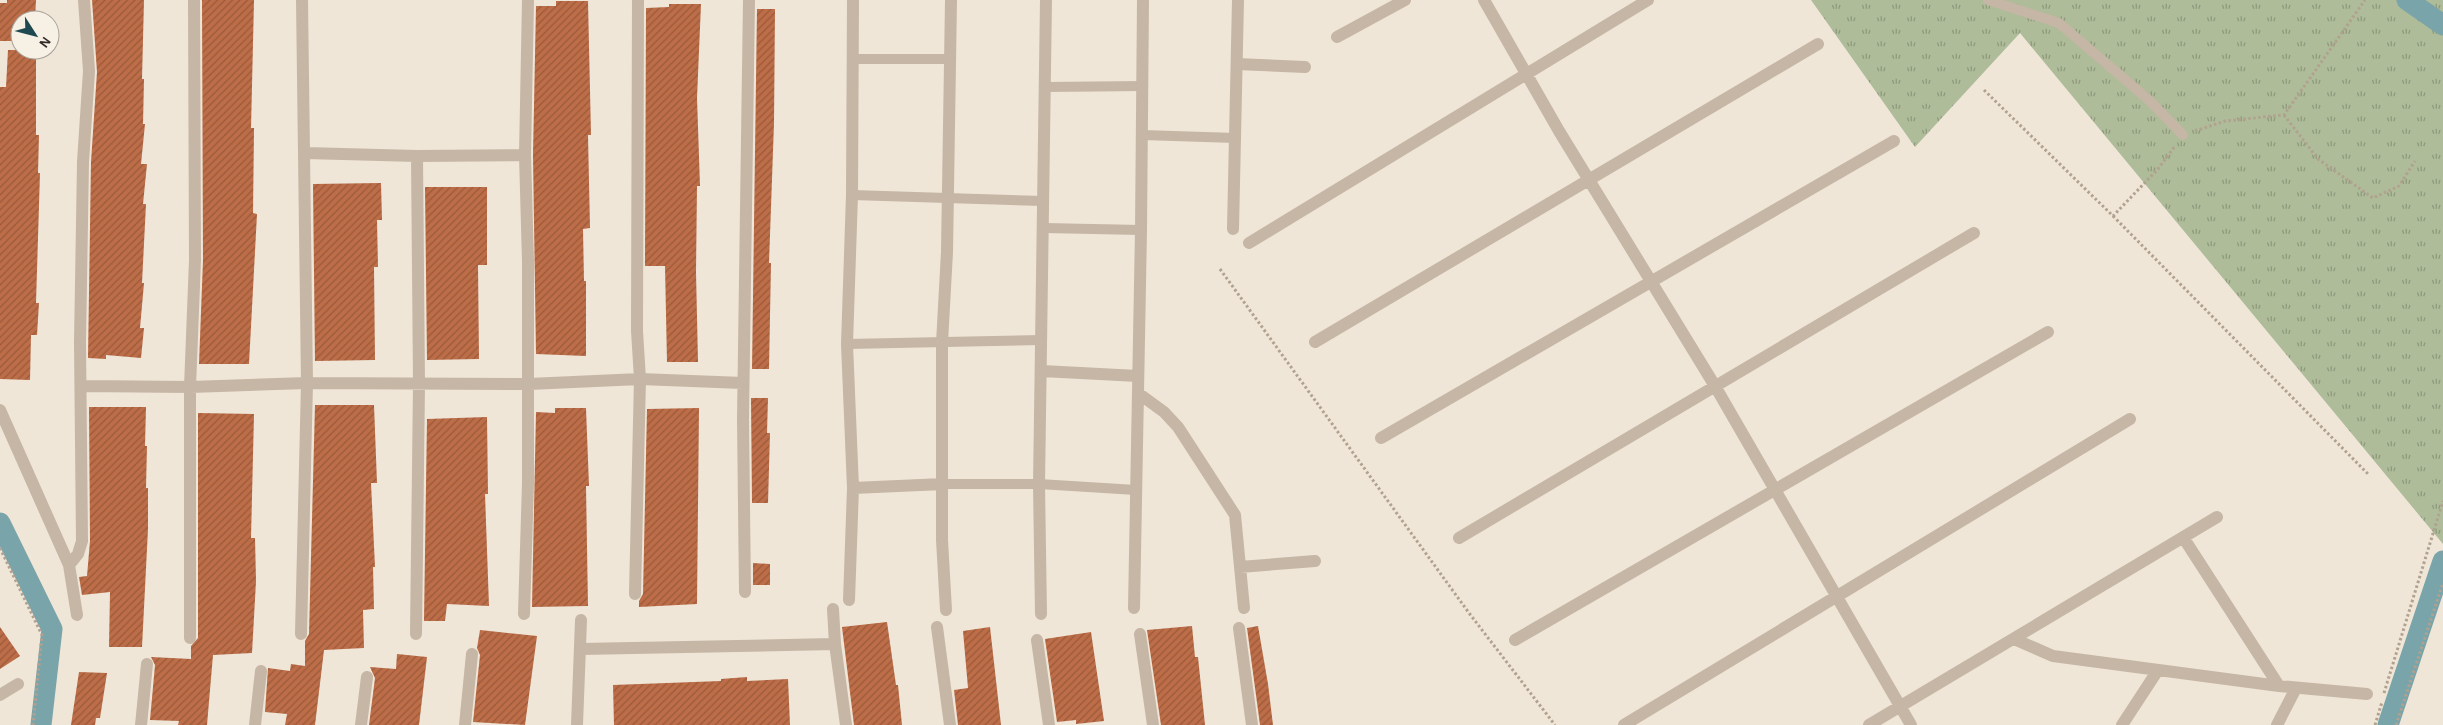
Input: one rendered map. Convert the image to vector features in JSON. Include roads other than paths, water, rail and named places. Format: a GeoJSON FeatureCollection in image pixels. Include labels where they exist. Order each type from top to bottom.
{"type":"FeatureCollection","features":[{"type":"Feature","properties":{"kind":"street"},"geometry":{"type":"LineString","coordinates":[[70,565],[78,554],[82,541],[83,162],[89,71],[84,0]]}},
{"type":"Feature","properties":{"kind":"street"},"geometry":{"type":"LineString","coordinates":[[190,638],[190,387],[195,260],[194,0]]}},
{"type":"Feature","properties":{"kind":"street"},"geometry":{"type":"LineString","coordinates":[[300,634],[307,383],[302,0]]}},
{"type":"Feature","properties":{"kind":"street"},"geometry":{"type":"LineString","coordinates":[[524,614],[529,384],[525,155],[528,0]]}},
{"type":"Feature","properties":{"kind":"street"},"geometry":{"type":"LineString","coordinates":[[636,594],[640,379],[637,331],[638,0]]}},
{"type":"Feature","properties":{"kind":"street"},"geometry":{"type":"LineString","coordinates":[[745,592],[743,383],[749,0]]}},
{"type":"Feature","properties":{"kind":"street"},"geometry":{"type":"LineString","coordinates":[[849,600],[853,488],[847,344],[852,195],[853,0]]}},
{"type":"Feature","properties":{"kind":"street"},"geometry":{"type":"LineString","coordinates":[[946,610],[942,540],[942,343],[951,0]]}},
{"type":"Feature","properties":{"kind":"street"},"geometry":{"type":"LineString","coordinates":[[1041,614],[1039,484],[1046,0]]}},
{"type":"Feature","properties":{"kind":"street"},"geometry":{"type":"LineString","coordinates":[[1134,608],[1143,0]]}},
{"type":"Feature","properties":{"kind":"street"},"geometry":{"type":"LineString","coordinates":[[1233,229],[1238,0]]}},
{"type":"Feature","properties":{"kind":"street"},"geometry":{"type":"LineString","coordinates":[[1337,37],[1405,0]]}},
{"type":"Feature","properties":{"kind":"street"},"geometry":{"type":"LineString","coordinates":[[1484,0],[1589,180],[1715,386],[1911,725]]}},
{"type":"Feature","properties":{"kind":"street"},"geometry":{"type":"LineString","coordinates":[[1248,243],[1648,0]]}},
{"type":"Feature","properties":{"kind":"street"},"geometry":{"type":"LineString","coordinates":[[1315,342],[1818,44]]}},
{"type":"Feature","properties":{"kind":"street"},"geometry":{"type":"LineString","coordinates":[[1237,64],[1305,67]]}},
{"type":"Feature","properties":{"kind":"street"},"geometry":{"type":"LineString","coordinates":[[1382,438],[1894,141]]}},
{"type":"Feature","properties":{"kind":"street"},"geometry":{"type":"LineString","coordinates":[[304,153],[417,156],[525,155]]}},
{"type":"Feature","properties":{"kind":"street"},"geometry":{"type":"LineString","coordinates":[[416,634],[419,384],[417,156]]}},
{"type":"Feature","properties":{"kind":"street"},"geometry":{"type":"LineString","coordinates":[[1459,538],[1974,233]]}},
{"type":"Feature","properties":{"kind":"street"},"geometry":{"type":"LineString","coordinates":[[1514,640],[2048,332]]}},
{"type":"Feature","properties":{"kind":"street"},"geometry":{"type":"LineString","coordinates":[[1042,371],[1138,376]]}},
{"type":"Feature","properties":{"kind":"street"},"geometry":{"type":"LineString","coordinates":[[82,386],[190,387],[307,383],[529,384],[640,379],[743,383]]}},
{"type":"Feature","properties":{"kind":"street"},"geometry":{"type":"LineString","coordinates":[[1138,393],[1164,412],[1178,426],[1236,515],[1244,608]]}},
{"type":"Feature","properties":{"kind":"street"},"geometry":{"type":"LineString","coordinates":[[0,410],[70,565],[77,615]]}},
{"type":"Feature","properties":{"kind":"street"},"geometry":{"type":"LineString","coordinates":[[1624,725],[2130,420]]}},
{"type":"Feature","properties":{"kind":"street"},"geometry":{"type":"LineString","coordinates":[[853,488],[943,484]]}},
{"type":"Feature","properties":{"kind":"street"},"geometry":{"type":"LineString","coordinates":[[1869,725],[2217,517]]}},
{"type":"Feature","properties":{"kind":"street"},"geometry":{"type":"LineString","coordinates":[[2184,538],[2279,686]]}},
{"type":"Feature","properties":{"kind":"street"},"geometry":{"type":"LineString","coordinates":[[1240,567],[1315,561]]}},
{"type":"Feature","properties":{"kind":"street"},"geometry":{"type":"LineString","coordinates":[[833,609],[834,644],[846,725]]}},
{"type":"Feature","properties":{"kind":"street"},"geometry":{"type":"LineString","coordinates":[[577,725],[581,620]]}},
{"type":"Feature","properties":{"kind":"street"},"geometry":{"type":"LineString","coordinates":[[937,627],[950,725]]}},
{"type":"Feature","properties":{"kind":"street"},"geometry":{"type":"LineString","coordinates":[[1239,628],[1252,725]]}},
{"type":"Feature","properties":{"kind":"street"},"geometry":{"type":"LineString","coordinates":[[1140,634],[1153,725]]}},
{"type":"Feature","properties":{"kind":"street"},"geometry":{"type":"LineString","coordinates":[[2014,639],[2054,656],[2279,686],[2367,694]]}},
{"type":"Feature","properties":{"kind":"street"},"geometry":{"type":"LineString","coordinates":[[1036,640],[1049,725]]}},
{"type":"Feature","properties":{"kind":"street"},"geometry":{"type":"LineString","coordinates":[[580,649],[834,644]]}},
{"type":"Feature","properties":{"kind":"street"},"geometry":{"type":"LineString","coordinates":[[465,725],[472,654]]}},
{"type":"Feature","properties":{"kind":"street"},"geometry":{"type":"LineString","coordinates":[[141,725],[147,664]]}},
{"type":"Feature","properties":{"kind":"street"},"geometry":{"type":"LineString","coordinates":[[2122,725],[2158,670]]}},
{"type":"Feature","properties":{"kind":"street"},"geometry":{"type":"LineString","coordinates":[[255,725],[261,671]]}},
{"type":"Feature","properties":{"kind":"street"},"geometry":{"type":"LineString","coordinates":[[362,725],[367,677]]}},
{"type":"Feature","properties":{"kind":"street"},"geometry":{"type":"LineString","coordinates":[[0,695],[18,684]]}},
{"type":"Feature","properties":{"kind":"street"},"geometry":{"type":"LineString","coordinates":[[2276,725],[2296,688]]}},
{"type":"Feature","properties":{"kind":"lane"},"geometry":{"type":"LineString","coordinates":[[1988,0],[2058,23],[2150,101],[2183,135]]}},
{"type":"Feature","properties":{"kind":"lane"},"geometry":{"type":"LineString","coordinates":[[853,59],[950,59]]}},
{"type":"Feature","properties":{"kind":"lane"},"geometry":{"type":"LineString","coordinates":[[1046,87],[1142,86]]}},
{"type":"Feature","properties":{"kind":"lane"},"geometry":{"type":"LineString","coordinates":[[1142,135],[1236,138]]}},
{"type":"Feature","properties":{"kind":"lane"},"geometry":{"type":"LineString","coordinates":[[852,195],[1043,201]]}},
{"type":"Feature","properties":{"kind":"lane"},"geometry":{"type":"LineString","coordinates":[[1044,228],[1141,230]]}},
{"type":"Feature","properties":{"kind":"lane"},"geometry":{"type":"LineString","coordinates":[[847,344],[1042,340]]}},
{"type":"Feature","properties":{"kind":"lane"},"geometry":{"type":"LineString","coordinates":[[943,484],[1039,484],[1136,490]]}},
{"type":"Feature","properties":{"kind":"waterway"},"geometry":{"type":"LineString","coordinates":[[2407,0],[2443,25]]}},
{"type":"Feature","properties":{"kind":"waterway"},"geometry":{"type":"LineString","coordinates":[[0,523],[52,629],[41,725]]}},
{"type":"Feature","properties":{"kind":"waterway"},"geometry":{"type":"LineString","coordinates":[[2388,725],[2443,561]]}}]}
